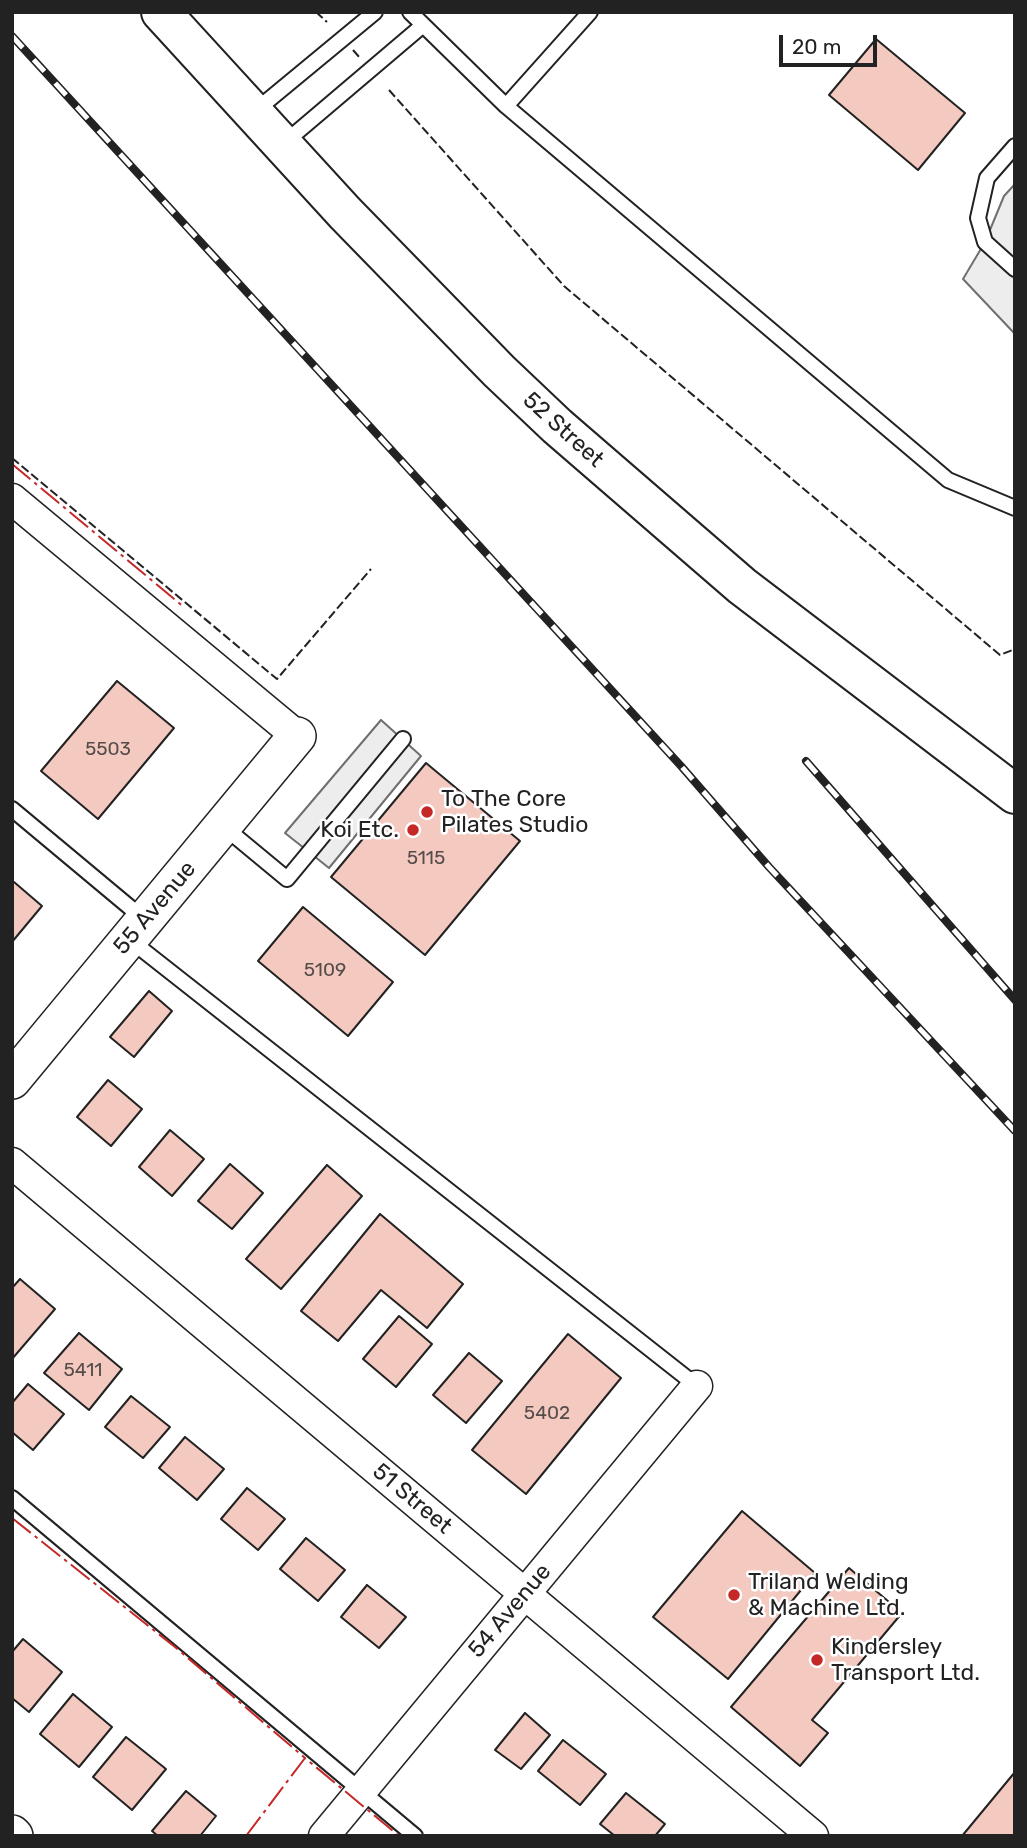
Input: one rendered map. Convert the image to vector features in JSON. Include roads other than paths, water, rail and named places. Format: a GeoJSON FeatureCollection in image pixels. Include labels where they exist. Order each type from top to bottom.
{"type":"FeatureCollection","features":[{"type":"Feature","properties":{"kind":"main road","name":"52 Street"},"geometry":{"type":"LineString","coordinates":[[161,12],[444,316],[557,426],[742,586],[1015,794]]}},
{"type":"Feature","properties":{"kind":"street"},"geometry":{"type":"LineString","coordinates":[[12,499],[297,736]]}},
{"type":"Feature","properties":{"kind":"street","name":"55 Avenue"},"geometry":{"type":"LineString","coordinates":[[12,1080],[297,736]]}},
{"type":"Feature","properties":{"kind":"street","name":"51 Street"},"geometry":{"type":"LineString","coordinates":[[12,1163],[813,1836]]}},
{"type":"Feature","properties":{"kind":"street","name":"54 Avenue"},"geometry":{"type":"LineString","coordinates":[[324,1836],[697,1386]]}},
{"type":"Feature","properties":{"kind":"lane"},"geometry":{"type":"LineString","coordinates":[[253,113],[375,12]]}},
{"type":"Feature","properties":{"kind":"lane"},"geometry":{"type":"LineString","coordinates":[[410,12],[506,106],[948,480],[1015,509]]}},
{"type":"Feature","properties":{"kind":"lane"},"geometry":{"type":"LineString","coordinates":[[506,106],[590,12]]}},
{"type":"Feature","properties":{"kind":"lane"},"geometry":{"type":"LineString","coordinates":[[282,145],[422,26]]}},
{"type":"Feature","properties":{"kind":"lane"},"geometry":{"type":"LineString","coordinates":[[1015,146],[987,178],[978,218],[985,242],[1015,269]]}},
{"type":"Feature","properties":{"kind":"lane"},"geometry":{"type":"LineString","coordinates":[[223,826],[287,879],[403,739]]}},
{"type":"Feature","properties":{"kind":"lane"},"geometry":{"type":"LineString","coordinates":[[12,809],[137,929],[697,1386]]}},
{"type":"Feature","properties":{"kind":"lane"},"geometry":{"type":"LineString","coordinates":[[12,1498],[415,1836]]}},
{"type":"Feature","properties":{"kind":"railway"},"geometry":{"type":"LineString","coordinates":[[12,36],[681,766],[769,867],[1015,1131]]}},
{"type":"Feature","properties":{"kind":"railway"},"geometry":{"type":"LineString","coordinates":[[806,761],[1015,1000]]}},
{"type":"Feature","properties":{"kind":"place","name":"To The Core Pilates Studio"},"geometry":{"type":"Point","coordinates":[427,812]}},
{"type":"Feature","properties":{"kind":"place","name":"Koi Etc."},"geometry":{"type":"Point","coordinates":[413,830]}},
{"type":"Feature","properties":{"kind":"place","name":"Triland Welding & Machine Ltd."},"geometry":{"type":"Point","coordinates":[734,1595]}},
{"type":"Feature","properties":{"kind":"place","name":"Kindersley Transport Ltd."},"geometry":{"type":"Point","coordinates":[817,1660]}}]}
